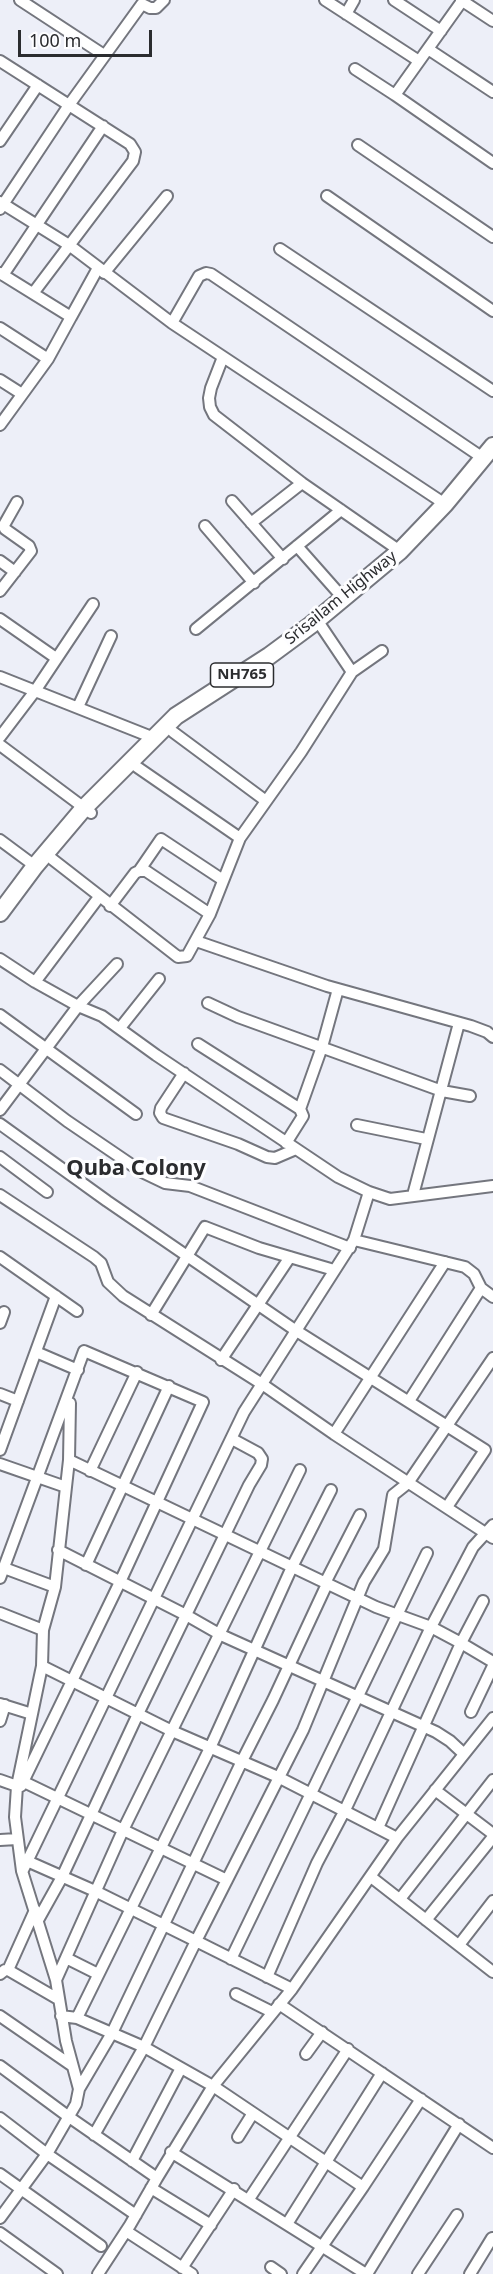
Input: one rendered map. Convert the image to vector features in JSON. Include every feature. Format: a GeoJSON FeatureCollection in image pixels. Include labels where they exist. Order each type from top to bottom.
{"type":"FeatureCollection","features":[{"type":"Feature","properties":{"kind":"highway","name":"Srisailam Highway"},"geometry":{"type":"LineString","coordinates":[[0,926],[88,810],[173,732],[198,713],[273,665],[320,624],[344,598],[400,550],[490,454]]}},
{"type":"Feature","properties":{"kind":"highway","name":"Srisailam Highway"},"geometry":{"type":"LineString","coordinates":[[0,913],[35,866],[176,716],[350,606],[439,523],[490,454]]}},
{"type":"Feature","properties":{"kind":"street"},"geometry":{"type":"LineString","coordinates":[[20,0],[104,55]]}},
{"type":"Feature","properties":{"kind":"street"},"geometry":{"type":"LineString","coordinates":[[164,0],[156,8],[150,8],[139,2],[1,205],[69,245],[172,324],[445,504]]}},
{"type":"Feature","properties":{"kind":"street"},"geometry":{"type":"LineString","coordinates":[[325,0],[419,61]]}},
{"type":"Feature","properties":{"kind":"street"},"geometry":{"type":"LineString","coordinates":[[345,14],[354,0]]}},
{"type":"Feature","properties":{"kind":"street"},"geometry":{"type":"LineString","coordinates":[[394,0],[441,31]]}},
{"type":"Feature","properties":{"kind":"street"},"geometry":{"type":"LineString","coordinates":[[395,95],[461,0],[493,21]]}},
{"type":"Feature","properties":{"kind":"street"},"geometry":{"type":"LineString","coordinates":[[428,49],[493,92]]}},
{"type":"Feature","properties":{"kind":"street"},"geometry":{"type":"LineString","coordinates":[[0,77],[4,64],[130,144],[135,152],[133,161],[34,292]]}},
{"type":"Feature","properties":{"kind":"street"},"geometry":{"type":"LineString","coordinates":[[355,69],[493,163]]}},
{"type":"Feature","properties":{"kind":"street"},"geometry":{"type":"LineString","coordinates":[[0,141],[38,85]]}},
{"type":"Feature","properties":{"kind":"street"},"geometry":{"type":"LineString","coordinates":[[71,317],[2,274],[103,126]]}},
{"type":"Feature","properties":{"kind":"street"},"geometry":{"type":"LineString","coordinates":[[358,145],[493,237]]}},
{"type":"Feature","properties":{"kind":"street"},"geometry":{"type":"LineString","coordinates":[[0,425],[48,359],[71,317],[101,271],[167,196]]}},
{"type":"Feature","properties":{"kind":"street"},"geometry":{"type":"LineString","coordinates":[[327,196],[493,311]]}},
{"type":"Feature","properties":{"kind":"street"},"geometry":{"type":"LineString","coordinates":[[280,249],[493,391]]}},
{"type":"Feature","properties":{"kind":"street"},"geometry":{"type":"LineString","coordinates":[[172,324],[199,276],[206,273],[211,274],[490,454]]}},
{"type":"Feature","properties":{"kind":"street"},"geometry":{"type":"LineString","coordinates":[[0,328],[48,359]]}},
{"type":"Feature","properties":{"kind":"street"},"geometry":{"type":"LineString","coordinates":[[223,357],[209,398],[214,415],[302,483],[400,550]]}},
{"type":"Feature","properties":{"kind":"street"},"geometry":{"type":"LineString","coordinates":[[0,380],[22,394]]}},
{"type":"Feature","properties":{"kind":"street"},"geometry":{"type":"LineString","coordinates":[[251,523],[302,483]]}},
{"type":"Feature","properties":{"kind":"street"},"geometry":{"type":"LineString","coordinates":[[232,501],[283,559]]}},
{"type":"Feature","properties":{"kind":"street"},"geometry":{"type":"LineString","coordinates":[[0,591],[31,551],[29,546],[4,525],[17,502]]}},
{"type":"Feature","properties":{"kind":"street"},"geometry":{"type":"LineString","coordinates":[[196,629],[341,510]]}},
{"type":"Feature","properties":{"kind":"street"},"geometry":{"type":"LineString","coordinates":[[205,526],[254,583]]}},
{"type":"Feature","properties":{"kind":"street"},"geometry":{"type":"LineString","coordinates":[[297,546],[344,598]]}},
{"type":"Feature","properties":{"kind":"street"},"geometry":{"type":"LineString","coordinates":[[0,561],[15,572]]}},
{"type":"Feature","properties":{"kind":"street"},"geometry":{"type":"LineString","coordinates":[[0,737],[35,691],[93,604]]}},
{"type":"Feature","properties":{"kind":"street"},"geometry":{"type":"LineString","coordinates":[[0,619],[56,658]]}},
{"type":"Feature","properties":{"kind":"street"},"geometry":{"type":"LineString","coordinates":[[320,624],[352,672]]}},
{"type":"Feature","properties":{"kind":"street"},"geometry":{"type":"LineString","coordinates":[[78,707],[111,636]]}},
{"type":"Feature","properties":{"kind":"street"},"geometry":{"type":"LineString","coordinates":[[52,859],[178,957],[187,956],[210,914],[240,838],[301,752],[352,672],[382,651]]}},
{"type":"Feature","properties":{"kind":"street"},"geometry":{"type":"LineString","coordinates":[[0,677],[154,738]]}},
{"type":"Feature","properties":{"kind":"street"},"geometry":{"type":"LineString","coordinates":[[173,732],[266,801]]}},
{"type":"Feature","properties":{"kind":"street"},"geometry":{"type":"LineString","coordinates":[[0,745],[88,810]]}},
{"type":"Feature","properties":{"kind":"street"},"geometry":{"type":"LineString","coordinates":[[137,767],[240,838]]}},
{"type":"Feature","properties":{"kind":"street"},"geometry":{"type":"LineString","coordinates":[[111,906],[161,839],[223,880]]}},
{"type":"Feature","properties":{"kind":"street"},"geometry":{"type":"LineString","coordinates":[[0,840],[35,866]]}},
{"type":"Feature","properties":{"kind":"street"},"geometry":{"type":"LineString","coordinates":[[139,870],[146,872],[210,914]]}},
{"type":"Feature","properties":{"kind":"street"},"geometry":{"type":"LineString","coordinates":[[35,982],[99,897]]}},
{"type":"Feature","properties":{"kind":"street"},"geometry":{"type":"LineString","coordinates":[[196,941],[338,989],[459,1023],[493,1036]]}},
{"type":"Feature","properties":{"kind":"street"},"geometry":{"type":"LineString","coordinates":[[0,959],[35,982],[78,1006],[102,1016],[286,1143],[338,1177],[369,1192],[390,1199],[493,1186]]}},
{"type":"Feature","properties":{"kind":"street"},"geometry":{"type":"LineString","coordinates":[[0,1110],[78,1006],[117,964]]}},
{"type":"Feature","properties":{"kind":"street"},"geometry":{"type":"LineString","coordinates":[[120,1028],[159,979]]}},
{"type":"Feature","properties":{"kind":"street"},"geometry":{"type":"LineString","coordinates":[[300,1109],[322,1047],[338,989]]}},
{"type":"Feature","properties":{"kind":"street"},"geometry":{"type":"LineString","coordinates":[[208,1004],[442,1090],[470,1096]]}},
{"type":"Feature","properties":{"kind":"street"},"geometry":{"type":"LineString","coordinates":[[0,1015],[136,1114]]}},
{"type":"Feature","properties":{"kind":"street"},"geometry":{"type":"LineString","coordinates":[[413,1195],[426,1139],[442,1090],[459,1023]]}},
{"type":"Feature","properties":{"kind":"street"},"geometry":{"type":"LineString","coordinates":[[198,1044],[300,1109],[303,1116],[286,1143]]}},
{"type":"Feature","properties":{"kind":"street"},"geometry":{"type":"LineString","coordinates":[[0,1070],[67,1121],[142,1172],[165,1183],[190,1186],[352,1244],[465,1267],[474,1274],[480,1288],[493,1297]]}},
{"type":"Feature","properties":{"kind":"street"},"geometry":{"type":"LineString","coordinates":[[183,1073],[160,1108],[160,1113],[164,1118],[238,1144],[267,1157],[275,1158],[296,1149]]}},
{"type":"Feature","properties":{"kind":"street"},"geometry":{"type":"LineString","coordinates":[[0,1124],[107,1202],[295,1330],[489,1453],[447,1507]]}},
{"type":"Feature","properties":{"kind":"street"},"geometry":{"type":"LineString","coordinates":[[357,1125],[426,1139]]}},
{"type":"Feature","properties":{"kind":"street"},"geometry":{"type":"LineString","coordinates":[[0,1157],[47,1192]]}},
{"type":"Feature","properties":{"kind":"street"},"geometry":{"type":"LineString","coordinates":[[25,1866],[244,1412],[352,1244],[369,1192]]}},
{"type":"Feature","properties":{"kind":"street"},"geometry":{"type":"LineString","coordinates":[[0,1195],[94,1257],[101,1263],[108,1282],[115,1290],[151,1315],[262,1384],[408,1483],[491,1532],[473,1547],[459,1571],[318,1863],[267,1977]]}},
{"type":"Feature","properties":{"kind":"street"},"geometry":{"type":"LineString","coordinates":[[151,1315],[202,1230],[208,1227],[258,1248],[334,1270]]}},
{"type":"Feature","properties":{"kind":"street"},"geometry":{"type":"LineString","coordinates":[[0,1257],[77,1311]]}},
{"type":"Feature","properties":{"kind":"street"},"geometry":{"type":"LineString","coordinates":[[221,1360],[290,1257]]}},
{"type":"Feature","properties":{"kind":"street"},"geometry":{"type":"LineString","coordinates":[[334,1434],[445,1262]]}},
{"type":"Feature","properties":{"kind":"street"},"geometry":{"type":"LineString","coordinates":[[409,1401],[480,1288]]}},
{"type":"Feature","properties":{"kind":"street"},"geometry":{"type":"LineString","coordinates":[[0,1450],[56,1296]]}},
{"type":"Feature","properties":{"kind":"street"},"geometry":{"type":"LineString","coordinates":[[0,1323],[4,1312]]}},
{"type":"Feature","properties":{"kind":"street"},"geometry":{"type":"LineString","coordinates":[[19,1788],[120,1582],[203,1405],[200,1400],[87,1350],[82,1353],[70,1394],[2,1573],[55,1587]]}},
{"type":"Feature","properties":{"kind":"street"},"geometry":{"type":"LineString","coordinates":[[36,1352],[78,1370]]}},
{"type":"Feature","properties":{"kind":"street"},"geometry":{"type":"LineString","coordinates":[[94,2135],[144,2047],[303,1730],[364,1582],[384,1549],[393,1495],[408,1483],[493,1358]]}},
{"type":"Feature","properties":{"kind":"street"},"geometry":{"type":"LineString","coordinates":[[90,1471],[137,1372]]}},
{"type":"Feature","properties":{"kind":"street"},"geometry":{"type":"LineString","coordinates":[[86,1565],[169,1386]]}},
{"type":"Feature","properties":{"kind":"street"},"geometry":{"type":"LineString","coordinates":[[0,1394],[18,1401]]}},
{"type":"Feature","properties":{"kind":"street"},"geometry":{"type":"LineString","coordinates":[[70,1394],[69,1460],[55,1587],[43,1630],[42,1666],[19,1788],[16,1839],[56,1980],[71,2065],[79,2089]]}},
{"type":"Feature","properties":{"kind":"street"},"geometry":{"type":"LineString","coordinates":[[58,1999],[4,1972],[62,1877],[138,1714],[261,1465],[262,1459],[258,1453],[232,1439]]}},
{"type":"Feature","properties":{"kind":"street"},"geometry":{"type":"LineString","coordinates":[[69,1460],[358,1598],[431,1627],[493,1662]]}},
{"type":"Feature","properties":{"kind":"street"},"geometry":{"type":"LineString","coordinates":[[0,1464],[66,1487]]}},
{"type":"Feature","properties":{"kind":"street"},"geometry":{"type":"LineString","coordinates":[[56,1980],[124,1828],[221,1635],[300,1470]]}},
{"type":"Feature","properties":{"kind":"street"},"geometry":{"type":"LineString","coordinates":[[77,2018],[129,1908],[210,1748],[292,1567],[331,1490]]}},
{"type":"Feature","properties":{"kind":"street"},"geometry":{"type":"LineString","coordinates":[[0,2218],[47,2154],[76,2104],[79,2089],[112,2033],[165,1926],[360,1515]]}},
{"type":"Feature","properties":{"kind":"street"},"geometry":{"type":"LineString","coordinates":[[58,1550],[221,1635],[424,1726],[450,1741],[464,1754]]}},
{"type":"Feature","properties":{"kind":"street"},"geometry":{"type":"LineString","coordinates":[[231,1959],[427,1553]]}},
{"type":"Feature","properties":{"kind":"street"},"geometry":{"type":"LineString","coordinates":[[378,1828],[461,1643],[483,1600]]}},
{"type":"Feature","properties":{"kind":"street"},"geometry":{"type":"LineString","coordinates":[[0,1613],[43,1630]]}},
{"type":"Feature","properties":{"kind":"street"},"geometry":{"type":"LineString","coordinates":[[42,1666],[105,1700],[278,1777],[397,1838]]}},
{"type":"Feature","properties":{"kind":"street"},"geometry":{"type":"LineString","coordinates":[[471,1712],[493,1666]]}},
{"type":"Feature","properties":{"kind":"street"},"geometry":{"type":"LineString","coordinates":[[0,1721],[2,1705],[32,1714]]}},
{"type":"Feature","properties":{"kind":"street"},"geometry":{"type":"LineString","coordinates":[[98,2274],[213,2086],[292,1989],[397,1838],[493,1719]]}},
{"type":"Feature","properties":{"kind":"street"},"geometry":{"type":"LineString","coordinates":[[0,1780],[19,1788],[57,1798],[124,1828],[228,1880]]}},
{"type":"Feature","properties":{"kind":"street"},"geometry":{"type":"LineString","coordinates":[[400,1899],[493,1780]]}},
{"type":"Feature","properties":{"kind":"street"},"geometry":{"type":"LineString","coordinates":[[426,1920],[493,1836],[435,1790]]}},
{"type":"Feature","properties":{"kind":"street"},"geometry":{"type":"LineString","coordinates":[[0,1840],[16,1839]]}},
{"type":"Feature","properties":{"kind":"street"},"geometry":{"type":"LineString","coordinates":[[25,1866],[62,1877],[95,1891],[292,1989]]}},
{"type":"Feature","properties":{"kind":"street"},"geometry":{"type":"LineString","coordinates":[[371,1877],[459,1945],[492,1967]]}},
{"type":"Feature","properties":{"kind":"street"},"geometry":{"type":"LineString","coordinates":[[459,1945],[493,1901]]}},
{"type":"Feature","properties":{"kind":"street"},"geometry":{"type":"LineString","coordinates":[[66,1958],[98,1974]]}},
{"type":"Feature","properties":{"kind":"street"},"geometry":{"type":"LineString","coordinates":[[236,1994],[275,2008],[322,2032],[493,2148]]}},
{"type":"Feature","properties":{"kind":"street"},"geometry":{"type":"LineString","coordinates":[[0,2016],[71,2065]]}},
{"type":"Feature","properties":{"kind":"street"},"geometry":{"type":"LineString","coordinates":[[61,2016],[77,2018],[144,2047],[213,2086],[363,2187]]}},
{"type":"Feature","properties":{"kind":"street"},"geometry":{"type":"LineString","coordinates":[[306,2054],[322,2032]]}},
{"type":"Feature","properties":{"kind":"street"},"geometry":{"type":"LineString","coordinates":[[249,2199],[348,2049]]}},
{"type":"Feature","properties":{"kind":"street"},"geometry":{"type":"LineString","coordinates":[[0,2066],[132,2161],[154,2183],[212,2225]]}},
{"type":"Feature","properties":{"kind":"street"},"geometry":{"type":"LineString","coordinates":[[132,2161],[181,2068]]}},
{"type":"Feature","properties":{"kind":"street"},"geometry":{"type":"LineString","coordinates":[[287,2224],[382,2073]]}},
{"type":"Feature","properties":{"kind":"street"},"geometry":{"type":"LineString","coordinates":[[303,2274],[421,2098]]}},
{"type":"Feature","properties":{"kind":"street"},"geometry":{"type":"LineString","coordinates":[[237,2137],[253,2113]]}},
{"type":"Feature","properties":{"kind":"street"},"geometry":{"type":"LineString","coordinates":[[0,2118],[47,2154],[136,2215]]}},
{"type":"Feature","properties":{"kind":"street"},"geometry":{"type":"LineString","coordinates":[[171,2152],[234,2189],[362,2273],[459,2124]]}},
{"type":"Feature","properties":{"kind":"street"},"geometry":{"type":"LineString","coordinates":[[0,2174],[101,2246]]}},
{"type":"Feature","properties":{"kind":"street"},"geometry":{"type":"LineString","coordinates":[[126,2231],[187,2271],[234,2189]]}},
{"type":"Feature","properties":{"kind":"street"},"geometry":{"type":"LineString","coordinates":[[418,2274],[457,2216]]}},
{"type":"Feature","properties":{"kind":"street"},"geometry":{"type":"LineString","coordinates":[[0,2233],[57,2274]]}},
{"type":"Feature","properties":{"kind":"street"},"geometry":{"type":"LineString","coordinates":[[470,2274],[492,2238]]}},
{"type":"Feature","properties":{"kind":"street"},"geometry":{"type":"LineString","coordinates":[[271,2267],[281,2274]]}},
{"type":"Feature","properties":{"kind":"district","name":"Quba Colony"},"geometry":{"type":"Point","coordinates":[136,1169]}}]}
